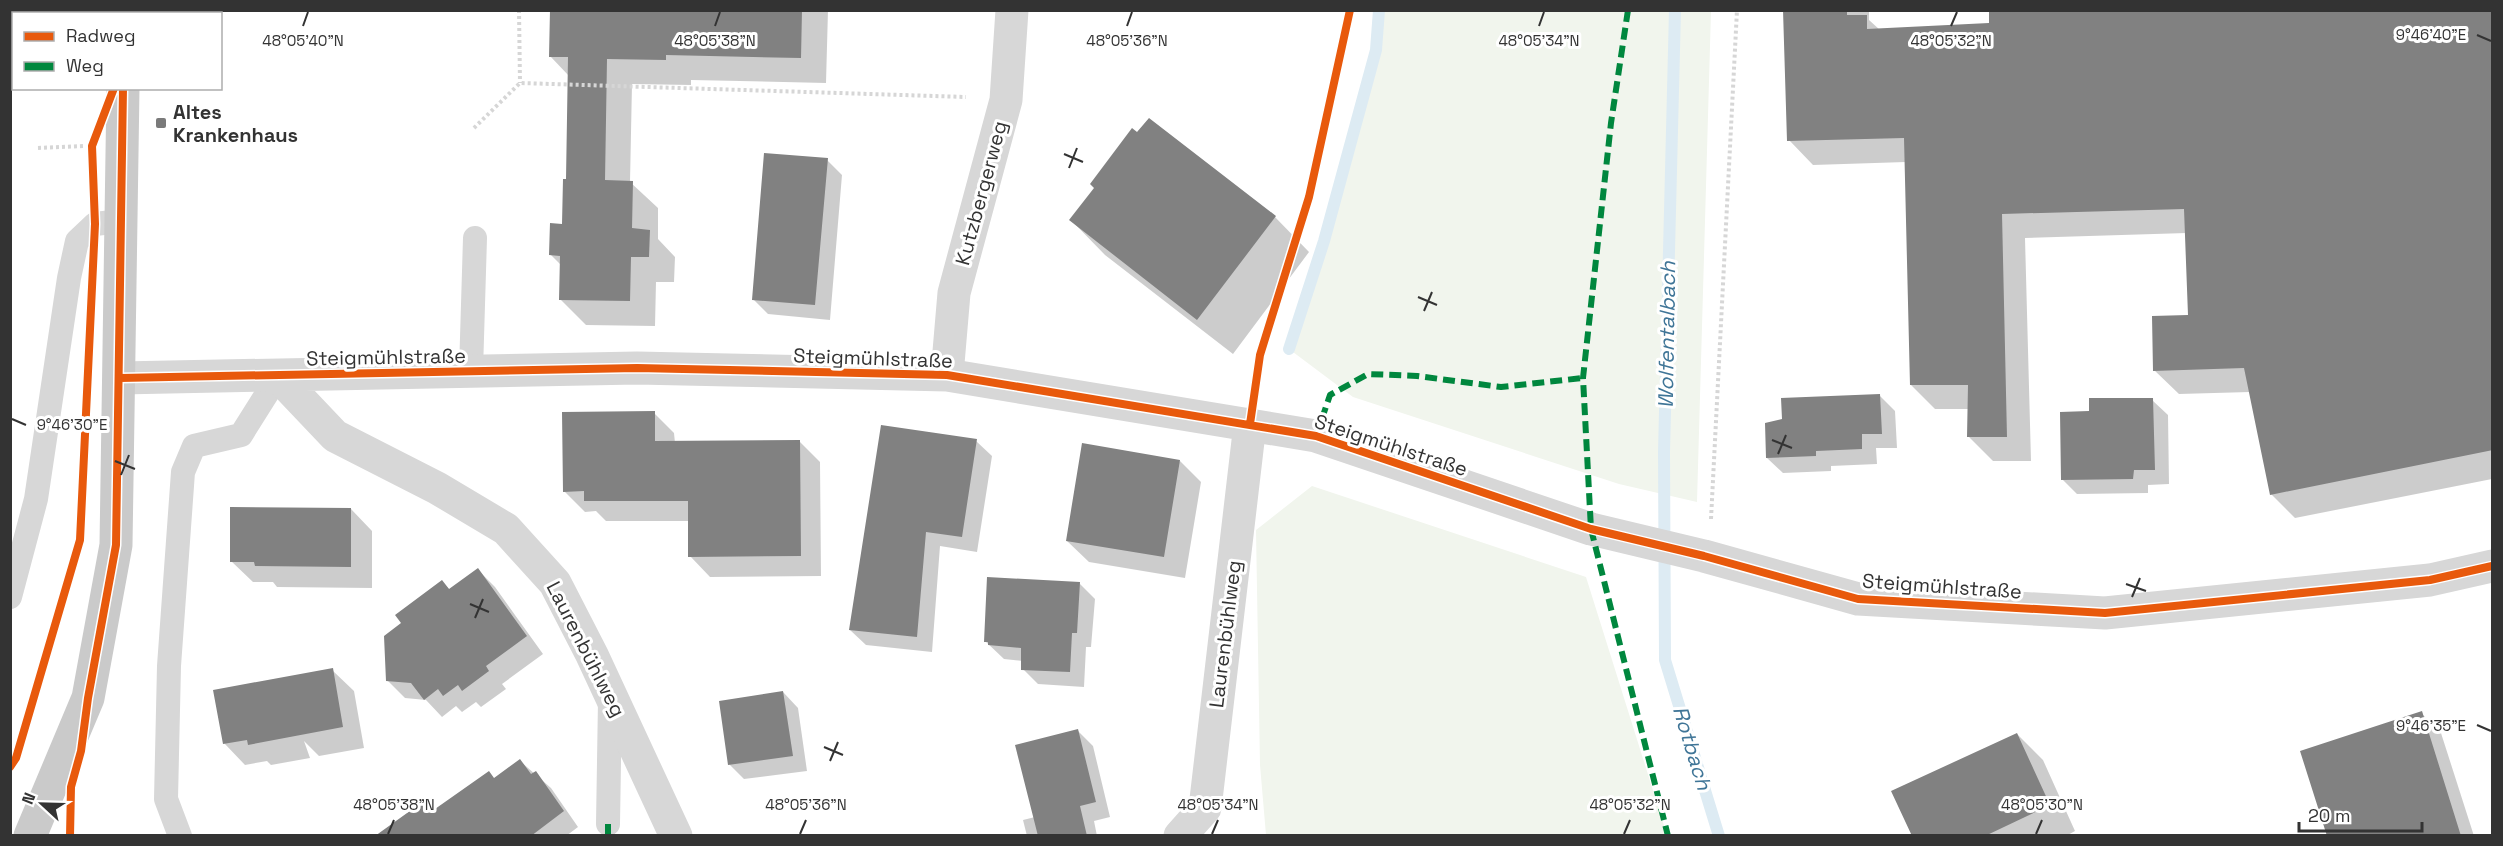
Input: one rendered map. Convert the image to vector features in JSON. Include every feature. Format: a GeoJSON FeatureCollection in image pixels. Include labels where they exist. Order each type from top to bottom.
{"type":"FeatureCollection","features":[{"type":"Feature","properties":{"kind":"main road"},"geometry":{"type":"LineString","coordinates":[[30,836],[88,698],[116,545],[123,90]]}},
{"type":"Feature","properties":{"kind":"street","name":"Kutzbergerweg"},"geometry":{"type":"LineString","coordinates":[[947,375],[954,293],[1006,100],[1012,10]]}},
{"type":"Feature","properties":{"kind":"street","name":"Steigmühlstraße"},"geometry":{"type":"LineString","coordinates":[[120,378],[637,368],[947,375],[1316,436],[1591,529],[1704,556],[1858,599],[2105,613],[2430,580],[2493,566]]}},
{"type":"Feature","properties":{"kind":"street","name":"Laurenbühlweg"},"geometry":{"type":"LineString","coordinates":[[278,376],[335,436],[437,488],[506,529],[555,583],[676,836]]}},
{"type":"Feature","properties":{"kind":"street","name":"Laurenbühlweg"},"geometry":{"type":"LineString","coordinates":[[1180,836],[1205,808],[1250,424]]}},
{"type":"Feature","properties":{"kind":"lane"},"geometry":{"type":"LineString","coordinates":[[10,597],[36,499],[69,278],[77,241],[95,224],[121,221]]}},
{"type":"Feature","properties":{"kind":"lane"},"geometry":{"type":"LineString","coordinates":[[471,371],[475,238]]}},
{"type":"Feature","properties":{"kind":"lane"},"geometry":{"type":"LineString","coordinates":[[180,836],[166,799],[169,666],[183,472],[194,446],[241,435],[278,376]]}},
{"type":"Feature","properties":{"kind":"lane"},"geometry":{"type":"LineString","coordinates":[[608,824],[610,694]]}},
{"type":"Feature","properties":{"kind":"path"},"geometry":{"type":"LineString","coordinates":[[519,10],[520,83]]}},
{"type":"Feature","properties":{"kind":"path"},"geometry":{"type":"LineString","coordinates":[[1704,556],[1712,518],[1737,10]]}},
{"type":"Feature","properties":{"kind":"path"},"geometry":{"type":"LineString","coordinates":[[474,128],[520,83],[1006,100]]}},
{"type":"Feature","properties":{"kind":"path"},"geometry":{"type":"LineString","coordinates":[[38,148],[92,146]]}},
{"type":"Feature","properties":{"kind":"shaded area"},"geometry":{"type":"Polygon","coordinates":[[[1379,11],[1711,11],[1697,502],[1619,484],[1353,397],[1289,349],[1324,241],[1376,50],[1379,11]]]}},
{"type":"Feature","properties":{"kind":"shaded area"},"geometry":{"type":"Polygon","coordinates":[[[1312,486],[1586,577],[1667,835],[1266,835],[1260,765],[1256,530],[1312,486]]]}},
{"type":"Feature","properties":{"kind":"building"},"geometry":{"type":"Polygon","coordinates":[[[550,10],[802,10],[801,58],[666,55],[666,60],[607,59],[605,180],[633,181],[632,228],[650,230],[649,257],[631,257],[630,301],[559,300],[560,256],[549,255],[550,223],[562,224],[563,179],[566,179],[568,57],[549,57],[550,10]]]}},
{"type":"Feature","properties":{"kind":"building"},"geometry":{"type":"Polygon","coordinates":[[[1783,10],[1847,10],[1847,15],[1867,15],[1867,29],[1989,23],[1989,10],[2493,10],[2493,450],[2270,495],[2244,368],[2153,371],[2152,316],[2188,315],[2184,209],[2002,214],[2007,437],[1967,437],[1968,385],[1910,385],[1904,138],[1787,141],[1783,10]]]}},
{"type":"Feature","properties":{"kind":"building"},"geometry":{"type":"Polygon","coordinates":[[[1149,118],[1276,216],[1197,320],[1069,220],[1094,188],[1090,184],[1132,128],[1137,132],[1149,118]]]}},
{"type":"Feature","properties":{"kind":"building"},"geometry":{"type":"Polygon","coordinates":[[[764,153],[828,158],[815,305],[752,300],[764,153]]]}},
{"type":"Feature","properties":{"kind":"building"},"geometry":{"type":"Polygon","coordinates":[[[1880,394],[1882,434],[1862,434],[1862,449],[1816,451],[1816,456],[1766,458],[1765,423],[1782,419],[1781,398],[1880,394]]]}},
{"type":"Feature","properties":{"kind":"building"},"geometry":{"type":"Polygon","coordinates":[[[2089,398],[2153,398],[2155,470],[2134,470],[2133,479],[2061,480],[2060,412],[2089,411],[2089,398]]]}},
{"type":"Feature","properties":{"kind":"building"},"geometry":{"type":"Polygon","coordinates":[[[655,411],[655,441],[800,440],[801,556],[688,557],[688,501],[584,501],[584,491],[563,492],[562,412],[655,411]]]}},
{"type":"Feature","properties":{"kind":"building"},"geometry":{"type":"Polygon","coordinates":[[[881,425],[977,439],[962,537],[926,532],[917,637],[849,630],[881,425]]]}},
{"type":"Feature","properties":{"kind":"building"},"geometry":{"type":"Polygon","coordinates":[[[1082,443],[1180,460],[1164,557],[1066,541],[1082,443]]]}},
{"type":"Feature","properties":{"kind":"building"},"geometry":{"type":"Polygon","coordinates":[[[230,507],[351,508],[351,567],[255,566],[254,562],[230,562],[230,507]]]}},
{"type":"Feature","properties":{"kind":"building"},"geometry":{"type":"Polygon","coordinates":[[[478,568],[527,636],[486,666],[489,671],[462,691],[458,685],[443,696],[438,689],[424,700],[411,683],[386,681],[384,636],[401,623],[395,615],[442,580],[449,589],[478,568]]]}},
{"type":"Feature","properties":{"kind":"building"},"geometry":{"type":"Polygon","coordinates":[[[987,577],[1080,582],[1077,633],[1072,633],[1070,672],[1021,670],[1021,648],[988,645],[988,642],[984,642],[987,577]]]}},
{"type":"Feature","properties":{"kind":"building"},"geometry":{"type":"Polygon","coordinates":[[[333,668],[343,727],[248,745],[247,740],[223,744],[213,690],[333,668]]]}},
{"type":"Feature","properties":{"kind":"building"},"geometry":{"type":"Polygon","coordinates":[[[783,691],[793,756],[728,765],[719,701],[783,691]]]}},
{"type":"Feature","properties":{"kind":"building"},"geometry":{"type":"Polygon","coordinates":[[[2422,711],[2461,836],[2327,836],[2300,751],[2422,711]]]}},
{"type":"Feature","properties":{"kind":"building"},"geometry":{"type":"Polygon","coordinates":[[[1078,729],[1096,802],[1080,806],[1087,836],[1038,836],[1015,745],[1078,729]]]}},
{"type":"Feature","properties":{"kind":"building"},"geometry":{"type":"Polygon","coordinates":[[[2017,733],[2050,805],[1985,836],[1912,836],[1891,791],[2017,733]]]}},
{"type":"Feature","properties":{"kind":"building"},"geometry":{"type":"Polygon","coordinates":[[[520,759],[531,774],[536,771],[564,811],[531,836],[375,836],[428,798],[435,809],[489,771],[494,778],[520,759]]]}},
{"type":"Feature","properties":{"kind":"waterway"},"geometry":{"type":"LineString","coordinates":[[1289,349],[1324,241],[1376,50],[1379,10]]}},
{"type":"Feature","properties":{"kind":"waterway","name":"Wolfentalbach"},"geometry":{"type":"LineString","coordinates":[[1675,10],[1664,452],[1665,660],[1719,836]]}},
{"type":"Feature","properties":{"kind":"marked path"},"geometry":{"type":"LineString","coordinates":[[1628,10],[1611,123],[1583,378],[1591,529],[1668,836]]}},
{"type":"Feature","properties":{"kind":"marked path"},"geometry":{"type":"LineString","coordinates":[[1316,436],[1330,395],[1368,374],[1417,376],[1501,387],[1583,378]]}},
{"type":"Feature","properties":{"kind":"marked path"},"geometry":{"type":"LineString","coordinates":[[608,824],[608,836]]}},
{"type":"Feature","properties":{"kind":"cycle path"},"geometry":{"type":"LineString","coordinates":[[1250,424],[1260,355],[1309,197],[1350,10]]}},
{"type":"Feature","properties":{"kind":"cycle path"},"geometry":{"type":"LineString","coordinates":[[10,767],[16,758],[80,540],[95,224],[92,146],[113,90]]}},
{"type":"Feature","properties":{"kind":"cycle path"},"geometry":{"type":"LineString","coordinates":[[70,836],[71,787],[81,751],[88,698],[116,545],[123,90]]}},
{"type":"Feature","properties":{"kind":"cycle path"},"geometry":{"type":"LineString","coordinates":[[120,378],[637,368],[947,375],[1316,436],[1591,529],[1704,556],[1858,599],[2105,613],[2430,580],[2492,566]]}},
{"type":"Feature","properties":{"kind":"place","name":"Altes Krankenhaus"},"geometry":{"type":"Point","coordinates":[161,123]}},
{"type":"Feature","properties":{"kind":"water label","name":"Rotbach"},"geometry":{"type":"Point","coordinates":[1692,748]}}]}
